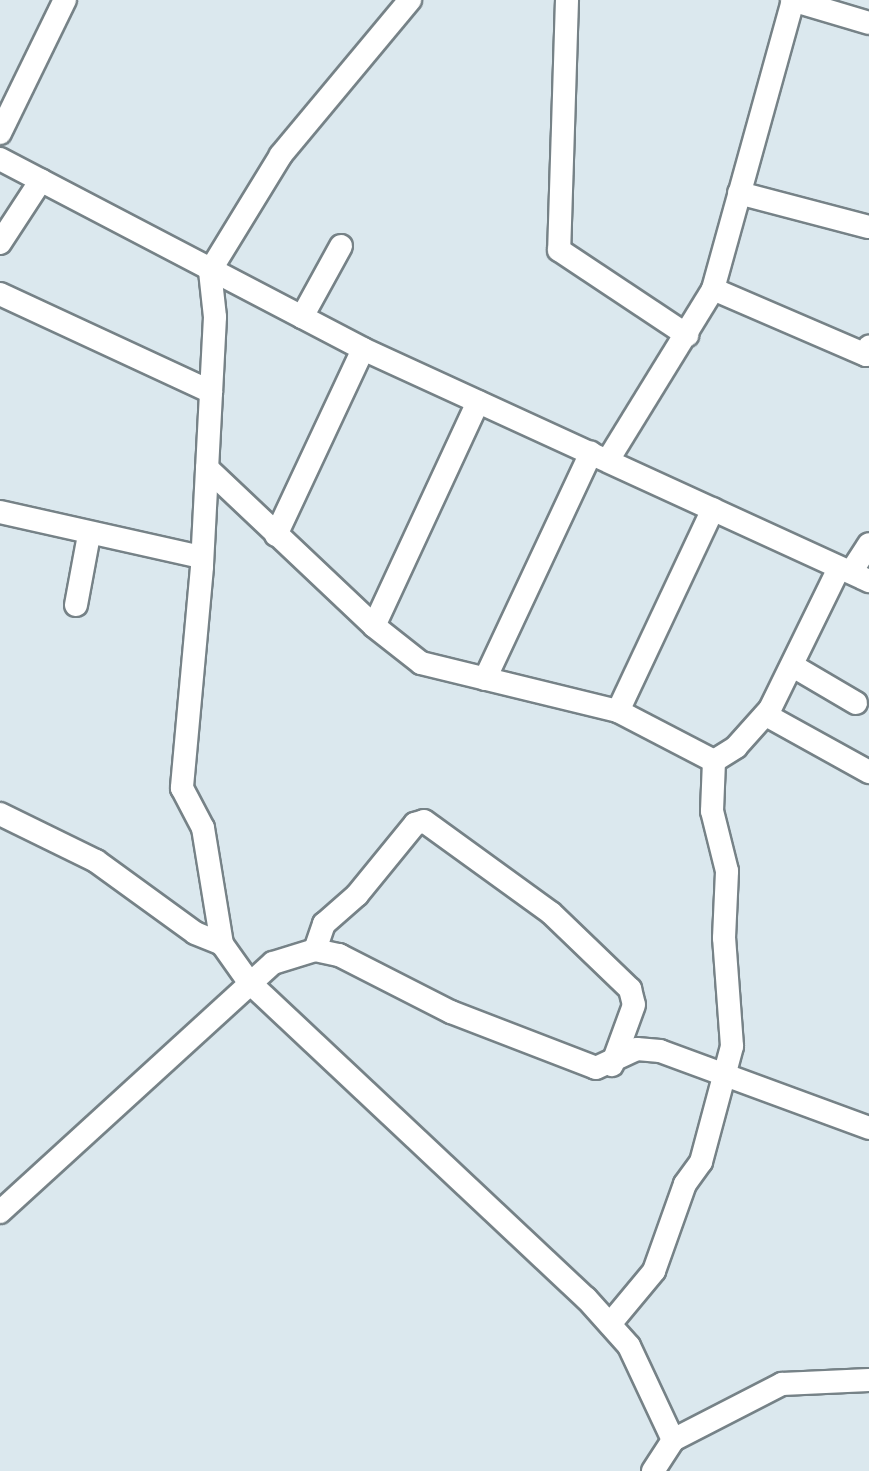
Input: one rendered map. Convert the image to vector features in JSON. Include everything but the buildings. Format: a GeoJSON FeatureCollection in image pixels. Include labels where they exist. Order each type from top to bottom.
{"type":"FeatureCollection","features":[{"type":"Feature","properties":{"kind":"street"},"geometry":{"type":"LineString","coordinates":[[0,133],[65,0]]}},
{"type":"Feature","properties":{"kind":"street"},"geometry":{"type":"LineString","coordinates":[[410,0],[281,155],[210,271],[211,392],[207,468],[202,557],[182,788],[202,828],[222,944],[249,982],[610,1324],[629,1346],[673,1440]]}},
{"type":"Feature","properties":{"kind":"street"},"geometry":{"type":"LineString","coordinates":[[567,0],[559,250],[687,335]]}},
{"type":"Feature","properties":{"kind":"street"},"geometry":{"type":"LineString","coordinates":[[485,679],[599,457],[687,335],[713,289],[792,0],[869,23]]}},
{"type":"Feature","properties":{"kind":"street"},"geometry":{"type":"LineString","coordinates":[[0,159],[210,271],[363,349],[853,574]]}},
{"type":"Feature","properties":{"kind":"street"},"geometry":{"type":"LineString","coordinates":[[0,243],[41,180]]}},
{"type":"Feature","properties":{"kind":"street"},"geometry":{"type":"LineString","coordinates":[[739,193],[869,226]]}},
{"type":"Feature","properties":{"kind":"street"},"geometry":{"type":"LineString","coordinates":[[302,317],[341,246]]}},
{"type":"Feature","properties":{"kind":"street"},"geometry":{"type":"LineString","coordinates":[[713,289],[866,355],[869,347]]}},
{"type":"Feature","properties":{"kind":"street"},"geometry":{"type":"LineString","coordinates":[[0,294],[211,392]]}},
{"type":"Feature","properties":{"kind":"street"},"geometry":{"type":"LineString","coordinates":[[276,535],[363,349]]}},
{"type":"Feature","properties":{"kind":"street"},"geometry":{"type":"LineString","coordinates":[[374,626],[478,402]]}},
{"type":"Feature","properties":{"kind":"street"},"geometry":{"type":"LineString","coordinates":[[207,468],[374,626],[421,663],[618,711],[714,761]]}},
{"type":"Feature","properties":{"kind":"street"},"geometry":{"type":"LineString","coordinates":[[618,711],[713,509]]}},
{"type":"Feature","properties":{"kind":"street"},"geometry":{"type":"LineString","coordinates":[[0,512],[89,535],[202,557]]}},
{"type":"Feature","properties":{"kind":"street"},"geometry":{"type":"LineString","coordinates":[[76,605],[89,535]]}},
{"type":"Feature","properties":{"kind":"street"},"geometry":{"type":"LineString","coordinates":[[714,761],[736,747],[765,715],[853,574],[869,544]]}},
{"type":"Feature","properties":{"kind":"street"},"geometry":{"type":"LineString","coordinates":[[794,666],[856,703]]}},
{"type":"Feature","properties":{"kind":"street"},"geometry":{"type":"LineString","coordinates":[[765,715],[869,772]]}},
{"type":"Feature","properties":{"kind":"street"},"geometry":{"type":"LineString","coordinates":[[610,1324],[654,1271],[685,1184],[701,1162],[721,1072],[732,1046],[724,938],[727,871],[712,810],[714,761]]}},
{"type":"Feature","properties":{"kind":"street"},"geometry":{"type":"LineString","coordinates":[[0,814],[96,861],[195,933],[222,944]]}},
{"type":"Feature","properties":{"kind":"street"},"geometry":{"type":"LineString","coordinates":[[315,950],[324,924],[357,895],[415,824],[424,821],[551,913],[630,989],[634,1005],[612,1065]]}},
{"type":"Feature","properties":{"kind":"street"},"geometry":{"type":"LineString","coordinates":[[0,1212],[249,982],[273,963],[315,950],[339,955],[451,1012],[596,1068],[612,1065],[637,1049],[648,1050],[721,1072],[869,1128]]}},
{"type":"Feature","properties":{"kind":"street"},"geometry":{"type":"LineString","coordinates":[[652,1471],[673,1440],[782,1384],[869,1380]]}}]}
